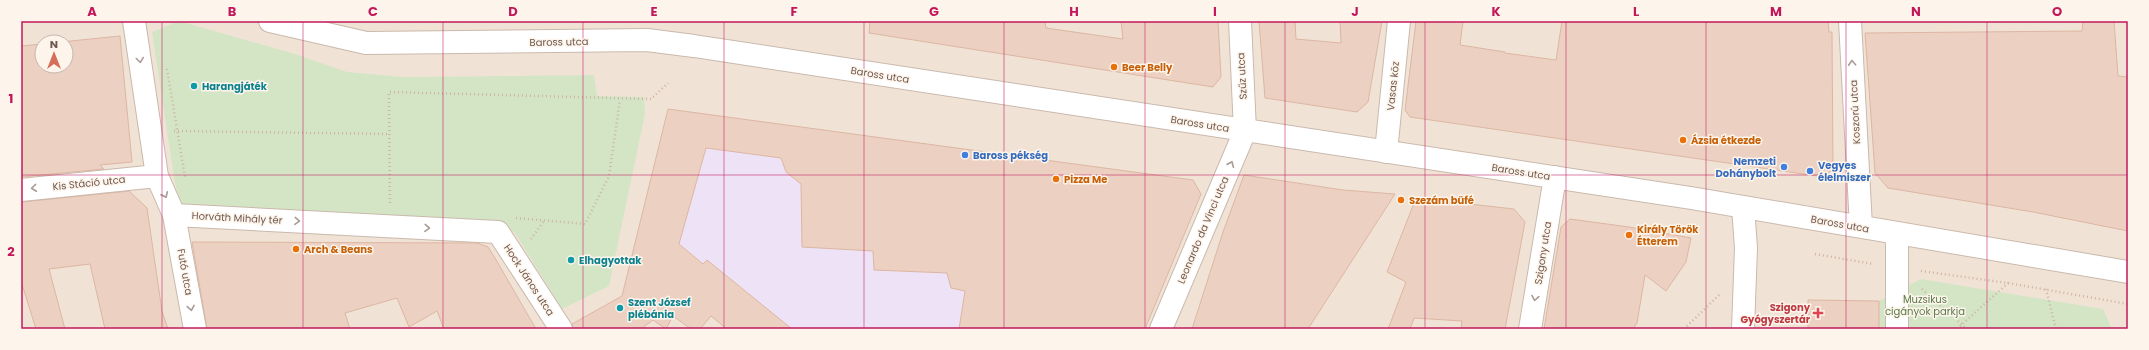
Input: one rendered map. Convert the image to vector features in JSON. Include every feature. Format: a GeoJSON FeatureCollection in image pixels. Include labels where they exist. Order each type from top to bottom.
{"type":"FeatureCollection","features":[{"type":"Feature","properties":{"kind":"street"},"geometry":{"type":"LineString","coordinates":[[134,21],[157,176],[174,215]]}},
{"type":"Feature","properties":{"kind":"street","name":"Baross utca"},"geometry":{"type":"LineString","coordinates":[[270,21],[366,43],[646,31],[1245,131],[1555,177],[1743,207],[2128,272]]}},
{"type":"Feature","properties":{"kind":"street","name":"Szűz utca"},"geometry":{"type":"LineString","coordinates":[[1240,21],[1245,131]]}},
{"type":"Feature","properties":{"kind":"street","name":"Vasas köz"},"geometry":{"type":"LineString","coordinates":[[1386,152],[1399,21]]}},
{"type":"Feature","properties":{"kind":"street","name":"Koszorú utca"},"geometry":{"type":"LineString","coordinates":[[1850,21],[1861,228]]}},
{"type":"Feature","properties":{"kind":"street","name":"Leonardo da Vinci utca"},"geometry":{"type":"LineString","coordinates":[[1161,329],[1245,131]]}},
{"type":"Feature","properties":{"kind":"street","name":"Kis Stáció utca"},"geometry":{"type":"LineString","coordinates":[[21,190],[157,176]]}},
{"type":"Feature","properties":{"kind":"street","name":"Szigony utca"},"geometry":{"type":"LineString","coordinates":[[1530,329],[1555,177]]}},
{"type":"Feature","properties":{"kind":"street"},"geometry":{"type":"LineString","coordinates":[[1743,207],[1746,248],[1743,329]]}},
{"type":"Feature","properties":{"kind":"street","name":"Horváth Mihály tér"},"geometry":{"type":"LineString","coordinates":[[174,215],[498,232]]}},
{"type":"Feature","properties":{"kind":"street","name":"Futó utca"},"geometry":{"type":"LineString","coordinates":[[174,215],[195,329]]}},
{"type":"Feature","properties":{"kind":"street","name":"Hock János utca"},"geometry":{"type":"LineString","coordinates":[[498,232],[561,329]]}},
{"type":"Feature","properties":{"kind":"street"},"geometry":{"type":"LineString","coordinates":[[1897,233],[1897,329]]}},
{"type":"Feature","properties":{"kind":"path"},"geometry":{"type":"LineString","coordinates":[[391,226],[389,92],[651,100],[668,83]]}},
{"type":"Feature","properties":{"kind":"path"},"geometry":{"type":"LineString","coordinates":[[514,218],[585,224],[609,176],[620,100]]}},
{"type":"Feature","properties":{"kind":"path"},"geometry":{"type":"LineString","coordinates":[[150,131],[390,134]]}},
{"type":"Feature","properties":{"kind":"path"},"geometry":{"type":"LineString","coordinates":[[1815,254],[1897,268],[2046,289],[2128,304]]}},
{"type":"Feature","properties":{"kind":"path"},"geometry":{"type":"LineString","coordinates":[[1897,268],[1967,329]]}},
{"type":"Feature","properties":{"kind":"path"},"geometry":{"type":"LineString","coordinates":[[1957,329],[2008,283]]}},
{"type":"Feature","properties":{"kind":"path"},"geometry":{"type":"LineString","coordinates":[[2046,289],[2056,329]]}},
{"type":"Feature","properties":{"kind":"path"},"geometry":{"type":"LineString","coordinates":[[1684,329],[1725,290]]}},
{"type":"Feature","properties":{"kind":"shaded area"},"geometry":{"type":"Polygon","coordinates":[[[21,21],[2128,21],[2128,329],[21,329],[21,21]]]}},
{"type":"Feature","properties":{"kind":"shaded area"},"geometry":{"type":"Polygon","coordinates":[[[668,109],[868,136],[873,251],[947,273],[951,288],[965,291],[959,329],[727,329],[711,316],[700,329],[691,329],[673,317],[665,329],[622,296],[668,109]]]}},
{"type":"Feature","properties":{"kind":"green space"},"geometry":{"type":"Polygon","coordinates":[[[179,21],[295,54],[347,72],[403,77],[594,75],[597,96],[644,97],[645,114],[609,286],[562,309],[515,233],[505,225],[183,210],[175,184],[152,32],[179,21]]]}},
{"type":"Feature","properties":{"kind":"green space","name":"Muzsikus cigányok parkja"},"geometry":{"type":"Polygon","coordinates":[[[1921,279],[2103,309],[2112,329],[1879,329],[1879,301],[1921,279]]]}},
{"type":"Feature","properties":{"kind":"building"},"geometry":{"type":"Polygon","coordinates":[[[870,21],[1045,21],[1046,28],[1123,39],[1121,21],[1218,21],[1221,77],[1213,87],[869,33],[870,21]]]}},
{"type":"Feature","properties":{"kind":"building"},"geometry":{"type":"Polygon","coordinates":[[[1259,21],[1295,21],[1296,39],[1341,43],[1340,21],[1382,21],[1368,102],[1357,112],[1265,98],[1259,21]]]}},
{"type":"Feature","properties":{"kind":"building"},"geometry":{"type":"Polygon","coordinates":[[[1416,21],[1463,21],[1460,45],[1556,60],[1562,21],[1828,21],[1829,32],[1832,32],[1833,169],[1824,177],[1410,117],[1405,110],[1416,21]]]}},
{"type":"Feature","properties":{"kind":"building"},"geometry":{"type":"Polygon","coordinates":[[[2083,21],[2114,21],[2118,76],[2128,77],[2128,231],[2033,212],[1888,188],[1875,173],[1865,33],[2082,31],[2083,21]]]}},
{"type":"Feature","properties":{"kind":"building"},"geometry":{"type":"Polygon","coordinates":[[[120,36],[132,162],[100,165],[104,169],[21,177],[21,46],[34,45],[34,74],[74,74],[74,41],[120,36]]]}},
{"type":"Feature","properties":{"kind":"building"},"geometry":{"type":"Polygon","coordinates":[[[668,109],[1193,180],[1201,194],[1145,329],[959,329],[965,291],[951,288],[947,273],[874,270],[873,251],[802,247],[801,184],[786,172],[781,158],[706,148],[679,244],[703,264],[707,260],[792,329],[727,329],[711,316],[700,329],[691,329],[673,316],[666,329],[653,320],[641,329],[573,329],[572,324],[622,296],[668,109]]]}},
{"type":"Feature","properties":{"kind":"building"},"geometry":{"type":"Polygon","coordinates":[[[1244,175],[1343,190],[1395,194],[1308,329],[1192,329],[1223,232],[1244,175]]]}},
{"type":"Feature","properties":{"kind":"building"},"geometry":{"type":"Polygon","coordinates":[[[129,191],[147,208],[162,311],[168,329],[105,329],[90,264],[49,269],[65,329],[36,329],[21,281],[21,202],[129,191]]]}},
{"type":"Feature","properties":{"kind":"building"},"geometry":{"type":"Polygon","coordinates":[[[1416,198],[1514,209],[1525,222],[1505,329],[1461,329],[1462,321],[1414,318],[1410,329],[1388,329],[1406,282],[1387,272],[1416,198]]]}},
{"type":"Feature","properties":{"kind":"building"},"geometry":{"type":"Polygon","coordinates":[[[1570,219],[1629,227],[1691,238],[1686,262],[1666,291],[1645,275],[1637,323],[1633,329],[1544,329],[1561,227],[1570,219]]]}},
{"type":"Feature","properties":{"kind":"building"},"geometry":{"type":"Polygon","coordinates":[[[192,242],[477,243],[488,247],[536,329],[444,329],[437,311],[409,327],[397,298],[345,313],[350,329],[207,329],[192,242]]]}},
{"type":"Feature","properties":{"kind":"building"},"geometry":{"type":"Polygon","coordinates":[[[1808,300],[1879,301],[1879,329],[1808,329],[1808,300]]]}},
{"type":"Feature","properties":{"kind":"place","name":"Beer Belly"},"geometry":{"type":"Point","coordinates":[1114,67]}},
{"type":"Feature","properties":{"kind":"place","name":"Harangjáték"},"geometry":{"type":"Point","coordinates":[194,86]}},
{"type":"Feature","properties":{"kind":"place","name":"Ázsia étkezde"},"geometry":{"type":"Point","coordinates":[1683,140]}},
{"type":"Feature","properties":{"kind":"place","name":"Baross pékség"},"geometry":{"type":"Point","coordinates":[965,155]}},
{"type":"Feature","properties":{"kind":"place","name":"Nemzeti Dohánybolt"},"geometry":{"type":"Point","coordinates":[1784,167]}},
{"type":"Feature","properties":{"kind":"place","name":"Vegyes élelmiszer"},"geometry":{"type":"Point","coordinates":[1810,171]}},
{"type":"Feature","properties":{"kind":"place","name":"Pizza Me"},"geometry":{"type":"Point","coordinates":[1056,179]}},
{"type":"Feature","properties":{"kind":"place","name":"Szezám büfé"},"geometry":{"type":"Point","coordinates":[1401,200]}},
{"type":"Feature","properties":{"kind":"place","name":"Király Török Étterem"},"geometry":{"type":"Point","coordinates":[1629,235]}},
{"type":"Feature","properties":{"kind":"place","name":"Arch & Beans"},"geometry":{"type":"Point","coordinates":[296,249]}},
{"type":"Feature","properties":{"kind":"place","name":"Elhagyottak"},"geometry":{"type":"Point","coordinates":[571,260]}},
{"type":"Feature","properties":{"kind":"place","name":"Szent József plébánia"},"geometry":{"type":"Point","coordinates":[620,308]}},
{"type":"Feature","properties":{"kind":"place","name":"Szigony Gyógyszertár"},"geometry":{"type":"Point","coordinates":[1818,313]}}]}
